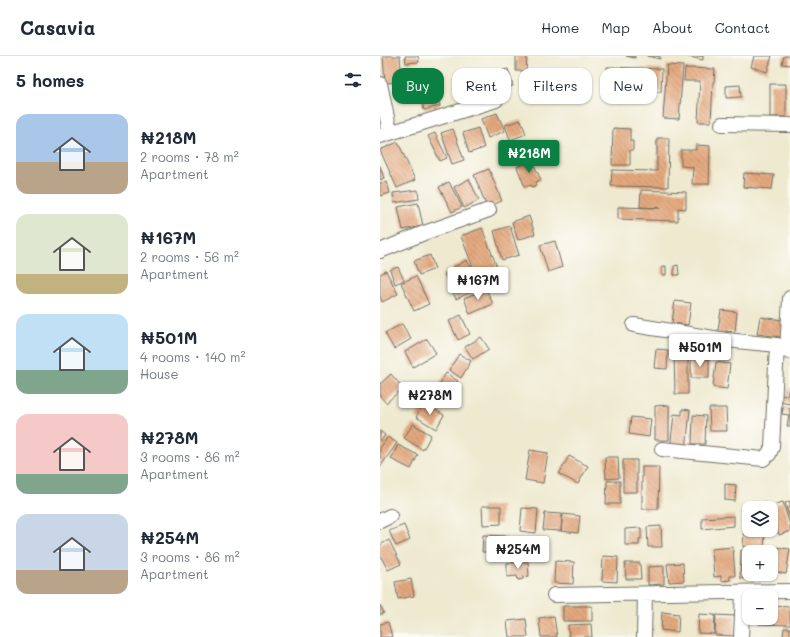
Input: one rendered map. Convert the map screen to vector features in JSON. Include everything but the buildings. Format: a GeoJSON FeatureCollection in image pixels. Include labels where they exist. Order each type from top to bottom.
{"type":"FeatureCollection","features":[{"type":"Feature","properties":{"kind":"street"},"geometry":{"type":"LineString","coordinates":[[380,84],[385,134],[483,104]]}},
{"type":"Feature","properties":{"kind":"street"},"geometry":{"type":"LineString","coordinates":[[722,124],[790,125]]}},
{"type":"Feature","properties":{"kind":"street"},"geometry":{"type":"LineString","coordinates":[[380,251],[424,233],[489,210]]}},
{"type":"Feature","properties":{"kind":"street"},"geometry":{"type":"LineString","coordinates":[[662,449],[763,459],[769,454],[772,447],[790,298]]}},
{"type":"Feature","properties":{"kind":"street"},"geometry":{"type":"LineString","coordinates":[[634,325],[785,349]]}},
{"type":"Feature","properties":{"kind":"street"},"geometry":{"type":"LineString","coordinates":[[778,591],[790,591]]}},
{"type":"Feature","properties":{"kind":"street"},"geometry":{"type":"LineString","coordinates":[[554,595],[742,592]]}},
{"type":"Feature","properties":{"kind":"street"},"geometry":{"type":"LineString","coordinates":[[644,637],[645,594]]}},
{"type":"Feature","properties":{"kind":"street"},"geometry":{"type":"LineString","coordinates":[[741,637],[742,614]]}}]}
